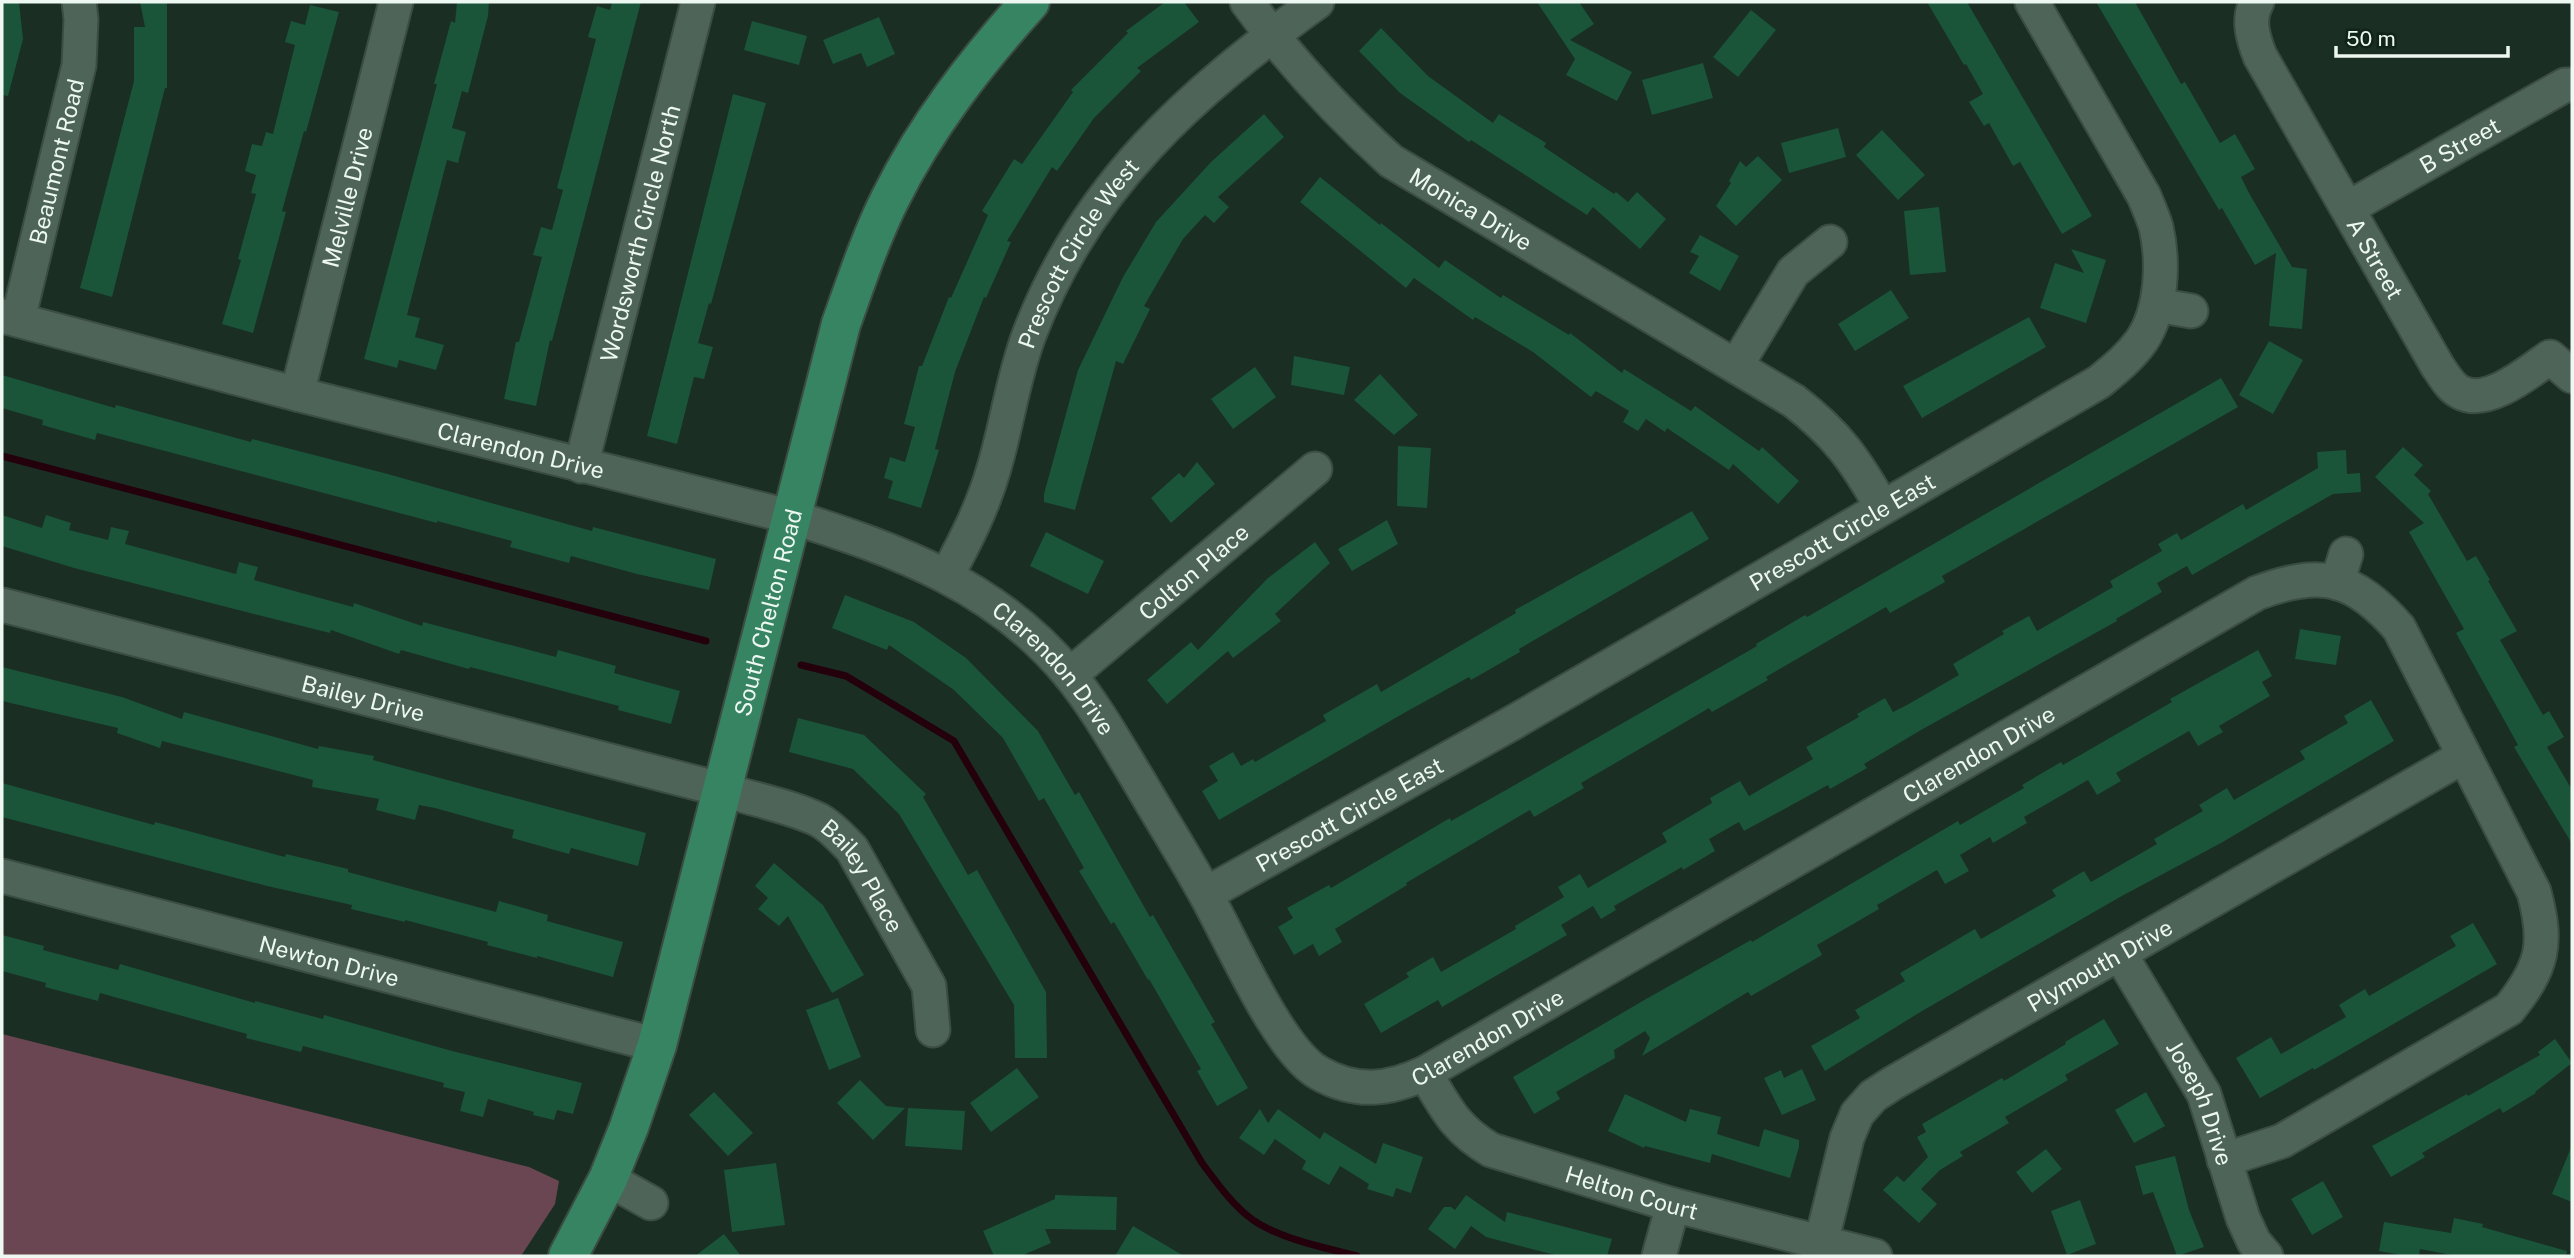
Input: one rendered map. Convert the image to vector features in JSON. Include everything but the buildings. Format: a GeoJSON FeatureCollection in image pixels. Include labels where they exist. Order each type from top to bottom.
{"type":"FeatureCollection","features":[{"type":"Feature","properties":{"kind":"main road","name":"South Chelton Road"},"geometry":{"type":"LineString","coordinates":[[568,1256],[608,1179],[657,1045],[841,324],[869,247],[890,198],[951,97],[987,49],[1030,2]]}},
{"type":"Feature","properties":{"kind":"street","name":"Beaumont Road"},"geometry":{"type":"LineString","coordinates":[[10,318],[79,65],[79,2]]}},
{"type":"Feature","properties":{"kind":"street","name":"Melville Drive"},"geometry":{"type":"LineString","coordinates":[[297,394],[396,2]]}},
{"type":"Feature","properties":{"kind":"street","name":"Wordsworth Circle North"},"geometry":{"type":"LineString","coordinates":[[581,466],[698,2]]}},
{"type":"Feature","properties":{"kind":"street","name":"Monica Drive"},"geometry":{"type":"LineString","coordinates":[[1247,2],[1271,35],[1338,111],[1391,161],[1794,401],[1824,424],[1860,469],[1882,507]]}},
{"type":"Feature","properties":{"kind":"street","name":"Prescott Circle West"},"geometry":{"type":"LineString","coordinates":[[947,575],[976,522],[995,467],[1010,396],[1029,335],[1079,235],[1113,184],[1154,137],[1196,97],[1271,35],[1317,2]]}},
{"type":"Feature","properties":{"kind":"street","name":"Prescott Circle East"},"geometry":{"type":"LineString","coordinates":[[1206,894],[1514,722],[2099,382],[2125,360],[2143,338],[2157,304],[2160,269],[2156,228],[2144,196],[2032,2]]}},
{"type":"Feature","properties":{"kind":"street","name":"A Street"},"geometry":{"type":"LineString","coordinates":[[2257,2],[2252,10],[2252,26],[2260,56],[2449,382],[2461,393],[2479,395],[2496,391],[2514,383],[2550,357],[2572,376]]}},
{"type":"Feature","properties":{"kind":"street","name":"B Street"},"geometry":{"type":"LineString","coordinates":[[2348,208],[2565,86],[2572,85]]}},
{"type":"Feature","properties":{"kind":"street"},"geometry":{"type":"LineString","coordinates":[[1736,366],[1793,272],[1830,243]]}},
{"type":"Feature","properties":{"kind":"street"},"geometry":{"type":"LineString","coordinates":[[2157,304],[2190,312]]}},
{"type":"Feature","properties":{"kind":"street","name":"Clarendon Drive"},"geometry":{"type":"LineString","coordinates":[[10,318],[297,394],[792,517],[865,540],[947,575],[1018,625],[1070,675],[1110,732],[1206,894],[1274,1022],[1295,1052],[1317,1073],[1343,1084],[1372,1088],[1401,1084],[1425,1073],[2257,593],[2342,569],[2359,591],[2380,606],[2399,628],[2534,892],[2541,917],[2542,941],[2538,967],[2527,987],[2509,1009],[2282,1141],[2224,1160]]}},
{"type":"Feature","properties":{"kind":"street","name":"Colton Place"},"geometry":{"type":"LineString","coordinates":[[1070,675],[1315,469]]}},
{"type":"Feature","properties":{"kind":"street","name":"Bailey Drive"},"geometry":{"type":"LineString","coordinates":[[2,606],[724,790]]}},
{"type":"Feature","properties":{"kind":"street","name":"Plymouth Drive"},"geometry":{"type":"LineString","coordinates":[[1821,1243],[1847,1138],[1857,1114],[1873,1096],[2465,756]]}},
{"type":"Feature","properties":{"kind":"street","name":"Bailey Place"},"geometry":{"type":"LineString","coordinates":[[724,790],[820,821],[852,849],[929,986],[933,1030]]}},
{"type":"Feature","properties":{"kind":"street","name":"Newton Drive"},"geometry":{"type":"LineString","coordinates":[[2,876],[657,1045]]}},
{"type":"Feature","properties":{"kind":"street","name":"Joseph Drive"},"geometry":{"type":"LineString","coordinates":[[2120,954],[2204,1094],[2243,1218],[2254,1242],[2266,1256]]}},
{"type":"Feature","properties":{"kind":"street","name":"Helton Court"},"geometry":{"type":"LineString","coordinates":[[1425,1073],[1454,1121],[1471,1138],[1491,1150],[1673,1205],[1875,1256]]}},
{"type":"Feature","properties":{"kind":"street"},"geometry":{"type":"LineString","coordinates":[[608,1179],[651,1203]]}},
{"type":"Feature","properties":{"kind":"street"},"geometry":{"type":"LineString","coordinates":[[1659,1256],[1673,1205]]}},
{"type":"Feature","properties":{"kind":"shaded area"},"geometry":{"type":"Polygon","coordinates":[[[2,1034],[529,1167],[559,1181],[555,1204],[521,1256],[2,1256],[2,1034]]]}},
{"type":"Feature","properties":{"kind":"waterway"},"geometry":{"type":"LineString","coordinates":[[2,456],[706,641]]}},
{"type":"Feature","properties":{"kind":"waterway"},"geometry":{"type":"LineString","coordinates":[[801,665],[846,676],[954,741],[1202,1163],[1219,1186],[1239,1208],[1264,1227],[1303,1242],[1357,1256]]}}]}
